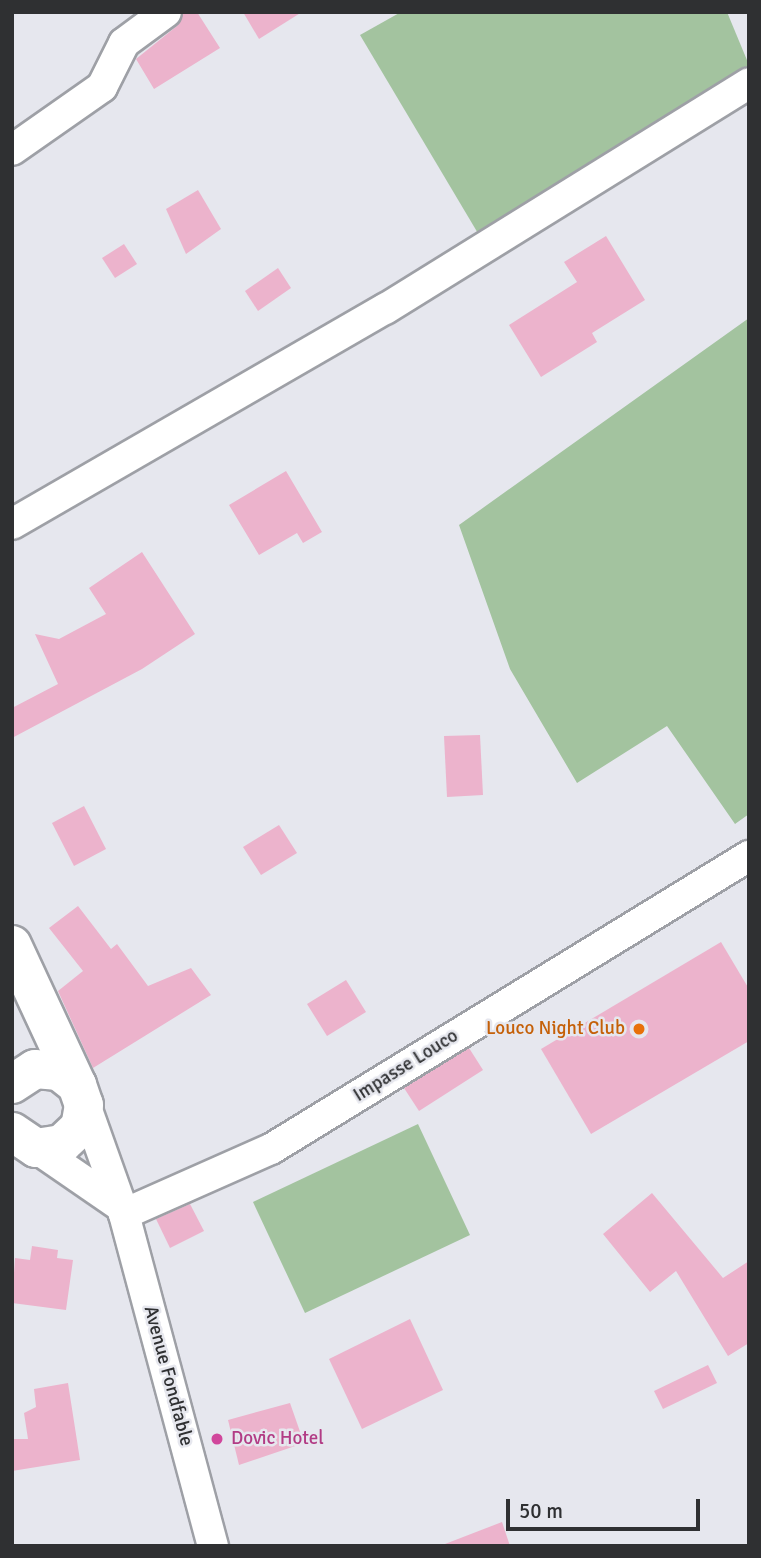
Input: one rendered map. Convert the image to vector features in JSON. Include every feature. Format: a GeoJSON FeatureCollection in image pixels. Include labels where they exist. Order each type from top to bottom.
{"type":"FeatureCollection","features":[{"type":"Feature","properties":{"kind":"street"},"geometry":{"type":"LineString","coordinates":[[12,150],[102,87],[124,43],[166,12]]}},
{"type":"Feature","properties":{"kind":"street"},"geometry":{"type":"LineString","coordinates":[[12,524],[385,309],[749,83]]}},
{"type":"Feature","properties":{"kind":"street","name":"Impasse Louco"},"geometry":{"type":"LineString","coordinates":[[123,1210],[271,1149],[749,856]]}},
{"type":"Feature","properties":{"kind":"street"},"geometry":{"type":"LineString","coordinates":[[12,945],[28,986],[79,1089],[83,1116],[73,1136],[50,1148],[21,1141]]}},
{"type":"Feature","properties":{"kind":"street"},"geometry":{"type":"LineString","coordinates":[[28,986],[18,1079],[47,1068],[79,1089]]}},
{"type":"Feature","properties":{"kind":"street","name":"Avenue Fondfable"},"geometry":{"type":"LineString","coordinates":[[79,1089],[123,1210],[213,1546]]}},
{"type":"Feature","properties":{"kind":"street"},"geometry":{"type":"LineString","coordinates":[[21,1141],[123,1210]]}},
{"type":"Feature","properties":{"kind":"green space"},"geometry":{"type":"Polygon","coordinates":[[[401,12],[727,12],[749,65],[479,235],[360,35],[401,12]]]}},
{"type":"Feature","properties":{"kind":"green space"},"geometry":{"type":"Polygon","coordinates":[[[749,318],[749,814],[735,824],[667,726],[577,783],[510,669],[459,525],[749,318]]]}},
{"type":"Feature","properties":{"kind":"green space"},"geometry":{"type":"Polygon","coordinates":[[[418,1124],[470,1235],[305,1313],[253,1202],[418,1124]]]}},
{"type":"Feature","properties":{"kind":"building"},"geometry":{"type":"Polygon","coordinates":[[[183,12],[197,12],[220,48],[154,89],[136,59],[177,26],[183,12]]]}},
{"type":"Feature","properties":{"kind":"building"},"geometry":{"type":"Polygon","coordinates":[[[243,12],[302,12],[259,39],[243,12]]]}},
{"type":"Feature","properties":{"kind":"building"},"geometry":{"type":"Polygon","coordinates":[[[198,190],[221,229],[186,254],[166,209],[198,190]]]}},
{"type":"Feature","properties":{"kind":"building"},"geometry":{"type":"Polygon","coordinates":[[[606,236],[645,300],[592,333],[597,342],[541,377],[509,325],[577,282],[564,262],[606,236]]]}},
{"type":"Feature","properties":{"kind":"building"},"geometry":{"type":"Polygon","coordinates":[[[124,244],[137,264],[115,278],[102,258],[124,244]]]}},
{"type":"Feature","properties":{"kind":"building"},"geometry":{"type":"Polygon","coordinates":[[[278,268],[291,288],[258,311],[245,291],[278,268]]]}},
{"type":"Feature","properties":{"kind":"building"},"geometry":{"type":"Polygon","coordinates":[[[286,471],[322,532],[303,543],[297,533],[259,555],[229,505],[286,471]]]}},
{"type":"Feature","properties":{"kind":"building"},"geometry":{"type":"Polygon","coordinates":[[[142,552],[195,634],[142,669],[12,738],[12,708],[58,684],[35,634],[59,639],[106,614],[89,588],[142,552]]]}},
{"type":"Feature","properties":{"kind":"building"},"geometry":{"type":"Polygon","coordinates":[[[480,735],[483,795],[447,797],[444,736],[480,735]]]}},
{"type":"Feature","properties":{"kind":"building"},"geometry":{"type":"Polygon","coordinates":[[[84,806],[106,849],[74,866],[52,823],[84,806]]]}},
{"type":"Feature","properties":{"kind":"building"},"geometry":{"type":"Polygon","coordinates":[[[279,825],[297,853],[261,875],[243,847],[279,825]]]}},
{"type":"Feature","properties":{"kind":"building"},"geometry":{"type":"Polygon","coordinates":[[[78,906],[111,949],[117,944],[148,986],[191,968],[211,995],[93,1068],[58,991],[83,971],[49,928],[78,906]]]}},
{"type":"Feature","properties":{"kind":"building"},"geometry":{"type":"Polygon","coordinates":[[[721,942],[749,989],[749,1041],[591,1134],[541,1049],[721,942]]]}},
{"type":"Feature","properties":{"kind":"building"},"geometry":{"type":"Polygon","coordinates":[[[346,980],[366,1012],[327,1036],[307,1004],[346,980]]]}},
{"type":"Feature","properties":{"kind":"building"},"geometry":{"type":"Polygon","coordinates":[[[469,1048],[483,1070],[419,1111],[404,1088],[469,1048]]]}},
{"type":"Feature","properties":{"kind":"building"},"geometry":{"type":"Polygon","coordinates":[[[652,1193],[723,1278],[749,1261],[749,1343],[728,1356],[676,1271],[650,1292],[603,1234],[652,1193]]]}},
{"type":"Feature","properties":{"kind":"building"},"geometry":{"type":"Polygon","coordinates":[[[190,1204],[204,1231],[170,1248],[156,1219],[190,1204]]]}},
{"type":"Feature","properties":{"kind":"building"},"geometry":{"type":"Polygon","coordinates":[[[32,1246],[58,1250],[57,1258],[73,1260],[66,1310],[12,1303],[15,1258],[30,1260],[32,1246]]]}},
{"type":"Feature","properties":{"kind":"building"},"geometry":{"type":"Polygon","coordinates":[[[410,1319],[443,1390],[362,1429],[329,1359],[410,1319]]]}},
{"type":"Feature","properties":{"kind":"building"},"geometry":{"type":"Polygon","coordinates":[[[708,1365],[717,1383],[663,1409],[654,1391],[708,1365]]]}},
{"type":"Feature","properties":{"kind":"building"},"geometry":{"type":"Polygon","coordinates":[[[68,1383],[80,1460],[12,1471],[12,1439],[28,1439],[24,1413],[36,1407],[34,1389],[68,1383]]]}},
{"type":"Feature","properties":{"kind":"building"},"geometry":{"type":"Polygon","coordinates":[[[290,1403],[304,1443],[239,1465],[228,1420],[290,1403]]]}},
{"type":"Feature","properties":{"kind":"building"},"geometry":{"type":"Polygon","coordinates":[[[502,1522],[510,1546],[445,1546],[445,1544],[502,1522]]]}},
{"type":"Feature","properties":{"kind":"place","name":"Louco Night Club"},"geometry":{"type":"Point","coordinates":[639,1029]}},
{"type":"Feature","properties":{"kind":"place","name":"Dovic Hotel"},"geometry":{"type":"Point","coordinates":[217,1439]}}]}
